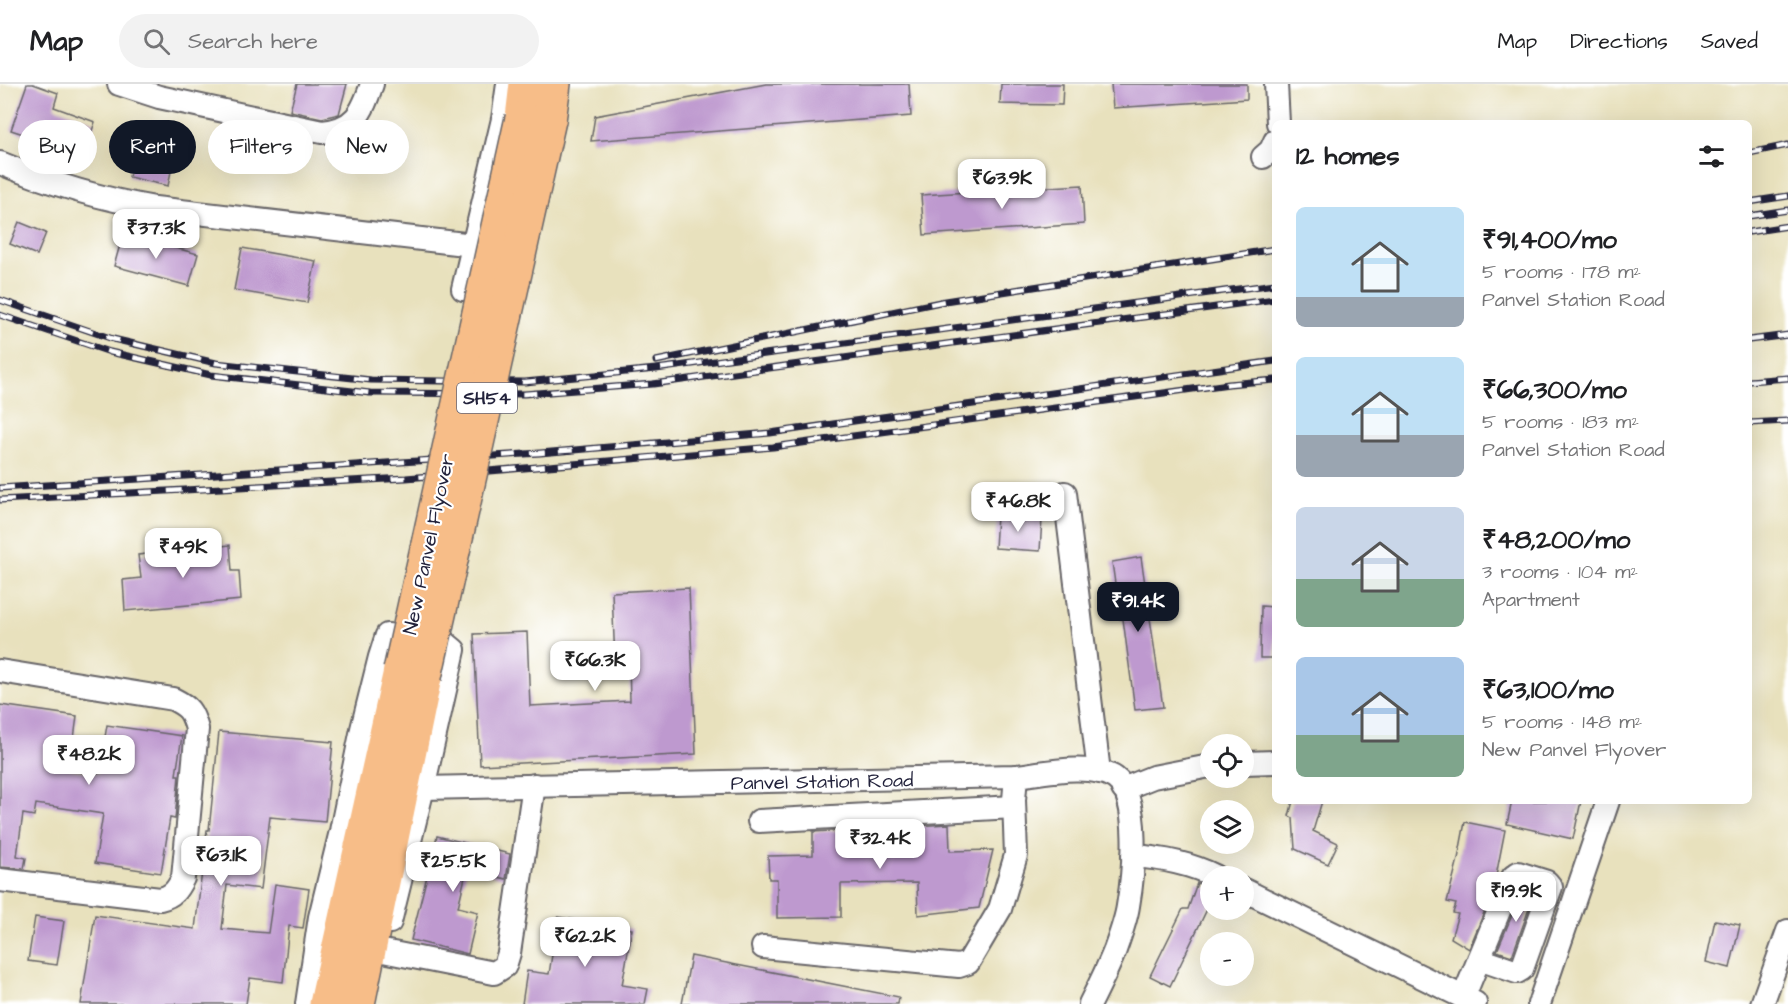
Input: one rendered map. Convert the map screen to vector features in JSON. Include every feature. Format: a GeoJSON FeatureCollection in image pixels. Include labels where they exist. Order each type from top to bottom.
{"type":"FeatureCollection","features":[{"type":"Feature","properties":{"kind":"main road","name":"New Panvel Flyover"},"geometry":{"type":"LineString","coordinates":[[526,84],[535,119]]}},
{"type":"Feature","properties":{"kind":"main road","name":"New Panvel Flyover"},"geometry":{"type":"LineString","coordinates":[[326,1004],[412,674],[535,119],[554,84]]}},
{"type":"Feature","properties":{"kind":"main road","name":"New Panvel Flyover"},"geometry":{"type":"LineString","coordinates":[[358,1004],[412,674]]}},
{"type":"Feature","properties":{"kind":"street"},"geometry":{"type":"LineString","coordinates":[[119,84],[161,91],[322,132],[340,130],[354,120],[365,103],[372,84]]}},
{"type":"Feature","properties":{"kind":"street"},"geometry":{"type":"LineString","coordinates":[[463,289],[503,119],[508,84]]}},
{"type":"Feature","properties":{"kind":"street"},"geometry":{"type":"LineString","coordinates":[[1276,84],[1278,120]]}},
{"type":"Feature","properties":{"kind":"street"},"geometry":{"type":"LineString","coordinates":[[0,163],[76,191],[117,202],[473,245]]}},
{"type":"Feature","properties":{"kind":"street"},"geometry":{"type":"LineString","coordinates":[[1065,493],[1099,772],[1116,778],[1124,789],[1129,803],[1133,856],[1128,907],[1115,951],[1090,1004]]}},
{"type":"Feature","properties":{"kind":"street"},"geometry":{"type":"LineString","coordinates":[[307,1004],[320,917],[362,729],[387,635],[442,640],[453,650],[423,788],[383,951],[373,1004]]}},
{"type":"Feature","properties":{"kind":"street"},"geometry":{"type":"LineString","coordinates":[[0,671],[172,699],[193,713],[197,729],[183,878],[177,890],[169,897],[148,897],[0,880]]}},
{"type":"Feature","properties":{"kind":"street"},"geometry":{"type":"LineString","coordinates":[[1254,763],[1272,762]]}},
{"type":"Feature","properties":{"kind":"street"},"geometry":{"type":"LineString","coordinates":[[1124,789],[1153,777],[1200,768]]}},
{"type":"Feature","properties":{"kind":"street","name":"Panvel Station Road"},"geometry":{"type":"LineString","coordinates":[[423,788],[534,784],[755,783],[1016,776],[1080,770],[1099,772]]}},
{"type":"Feature","properties":{"kind":"street"},"geometry":{"type":"LineString","coordinates":[[763,947],[959,966],[968,963],[1000,909],[1016,855],[1014,807],[1016,776]]}},
{"type":"Feature","properties":{"kind":"street"},"geometry":{"type":"LineString","coordinates":[[755,783],[759,826],[1014,807]]}},
{"type":"Feature","properties":{"kind":"street"},"geometry":{"type":"LineString","coordinates":[[383,951],[494,973],[504,966],[509,953],[534,784]]}},
{"type":"Feature","properties":{"kind":"street"},"geometry":{"type":"LineString","coordinates":[[1539,1004],[1607,804]]}},
{"type":"Feature","properties":{"kind":"street"},"geometry":{"type":"LineString","coordinates":[[1133,856],[1175,861],[1200,868]]}},
{"type":"Feature","properties":{"kind":"street"},"geometry":{"type":"LineString","coordinates":[[1254,895],[1470,1001],[1479,959]]}},
{"type":"Feature","properties":{"kind":"street"},"geometry":{"type":"LineString","coordinates":[[1762,1004],[1788,931]]}},
{"type":"Feature","properties":{"kind":"building"},"geometry":{"type":"Polygon","coordinates":[[[27,84],[58,93],[54,107],[90,120],[18,120],[18,132],[11,130],[27,84]]]}},
{"type":"Feature","properties":{"kind":"building"},"geometry":{"type":"Polygon","coordinates":[[[297,84],[347,84],[339,114],[322,118],[290,111],[297,84]]]}},
{"type":"Feature","properties":{"kind":"building"},"geometry":{"type":"Polygon","coordinates":[[[766,84],[909,84],[911,116],[591,141],[595,116],[766,84]]]}},
{"type":"Feature","properties":{"kind":"building"},"geometry":{"type":"Polygon","coordinates":[[[1001,84],[1063,84],[1062,105],[1000,104],[1001,84]]]}},
{"type":"Feature","properties":{"kind":"building"},"geometry":{"type":"Polygon","coordinates":[[[1111,84],[1247,84],[1247,99],[1113,108],[1111,84]]]}},
{"type":"Feature","properties":{"kind":"building"},"geometry":{"type":"Polygon","coordinates":[[[130,174],[170,174],[168,186],[129,177],[130,174]]]}},
{"type":"Feature","properties":{"kind":"building"},"geometry":{"type":"Polygon","coordinates":[[[1082,185],[1084,224],[924,235],[921,195],[1082,185]]]}},
{"type":"Feature","properties":{"kind":"building"},"geometry":{"type":"Polygon","coordinates":[[[19,222],[46,233],[37,255],[10,244],[19,222]]]}},
{"type":"Feature","properties":{"kind":"building"},"geometry":{"type":"Polygon","coordinates":[[[123,234],[198,254],[189,286],[114,266],[123,234]]]}},
{"type":"Feature","properties":{"kind":"building"},"geometry":{"type":"Polygon","coordinates":[[[242,248],[316,261],[307,303],[234,290],[242,248]]]}},
{"type":"Feature","properties":{"kind":"building"},"geometry":{"type":"Polygon","coordinates":[[[997,515],[1042,518],[1040,551],[995,548],[997,515]]]}},
{"type":"Feature","properties":{"kind":"building"},"geometry":{"type":"Polygon","coordinates":[[[230,545],[232,571],[239,571],[241,600],[125,611],[123,580],[141,578],[138,555],[230,545]]]}},
{"type":"Feature","properties":{"kind":"building"},"geometry":{"type":"Polygon","coordinates":[[[1141,557],[1163,707],[1135,710],[1123,619],[1120,619],[1112,562],[1141,557]]]}},
{"type":"Feature","properties":{"kind":"building"},"geometry":{"type":"Polygon","coordinates":[[[689,588],[696,754],[480,765],[474,634],[527,632],[530,706],[630,701],[629,660],[615,661],[612,592],[689,588]]]}},
{"type":"Feature","properties":{"kind":"building"},"geometry":{"type":"Polygon","coordinates":[[[1261,606],[1272,607],[1272,658],[1260,658],[1261,606]]]}},
{"type":"Feature","properties":{"kind":"building"},"geometry":{"type":"Polygon","coordinates":[[[0,705],[77,716],[70,769],[99,773],[107,725],[182,736],[176,775],[179,775],[175,819],[170,818],[161,873],[95,863],[103,814],[36,804],[34,816],[23,814],[17,856],[26,858],[24,869],[0,867],[0,705]]]}},
{"type":"Feature","properties":{"kind":"building"},"geometry":{"type":"Polygon","coordinates":[[[219,732],[333,742],[325,822],[270,817],[261,889],[227,885],[222,929],[268,933],[275,884],[309,889],[303,928],[289,926],[283,982],[250,978],[246,1004],[81,1004],[95,915],[195,929],[207,830],[209,830],[219,732]]]}},
{"type":"Feature","properties":{"kind":"building"},"geometry":{"type":"Polygon","coordinates":[[[1292,804],[1321,804],[1313,831],[1338,843],[1328,864],[1295,849],[1293,818],[1289,816],[1292,804]]]}},
{"type":"Feature","properties":{"kind":"building"},"geometry":{"type":"Polygon","coordinates":[[[1511,804],[1580,804],[1573,839],[1507,824],[1511,804]]]}},
{"type":"Feature","properties":{"kind":"building"},"geometry":{"type":"Polygon","coordinates":[[[1465,822],[1505,830],[1496,876],[1499,876],[1469,949],[1451,938],[1458,914],[1453,913],[1456,904],[1447,902],[1465,822]]]}},
{"type":"Feature","properties":{"kind":"building"},"geometry":{"type":"Polygon","coordinates":[[[949,824],[950,851],[993,850],[979,908],[918,915],[917,883],[841,884],[841,917],[777,918],[777,879],[769,879],[768,856],[813,855],[813,832],[949,824]]]}},
{"type":"Feature","properties":{"kind":"building"},"geometry":{"type":"Polygon","coordinates":[[[437,836],[510,854],[506,879],[467,869],[458,907],[478,912],[468,954],[411,940],[437,836]]]}},
{"type":"Feature","properties":{"kind":"building"},"geometry":{"type":"Polygon","coordinates":[[[1197,883],[1200,884],[1200,920],[1202,920],[1170,986],[1150,976],[1183,909],[1188,909],[1197,883]]]}},
{"type":"Feature","properties":{"kind":"building"},"geometry":{"type":"Polygon","coordinates":[[[1523,889],[1535,892],[1512,956],[1497,951],[1523,889]]]}},
{"type":"Feature","properties":{"kind":"building"},"geometry":{"type":"Polygon","coordinates":[[[35,917],[64,921],[57,965],[28,961],[35,917]]]}},
{"type":"Feature","properties":{"kind":"building"},"geometry":{"type":"Polygon","coordinates":[[[558,917],[632,929],[622,985],[648,989],[645,1004],[522,1004],[527,971],[549,974],[558,917]]]}},
{"type":"Feature","properties":{"kind":"building"},"geometry":{"type":"Polygon","coordinates":[[[1715,920],[1740,925],[1730,968],[1706,962],[1715,920]]]}},
{"type":"Feature","properties":{"kind":"building"},"geometry":{"type":"Polygon","coordinates":[[[691,956],[899,997],[898,1004],[682,1004],[691,956]]]}},
{"type":"Feature","properties":{"kind":"railway"},"geometry":{"type":"LineString","coordinates":[[1752,152],[1788,145]]}},
{"type":"Feature","properties":{"kind":"railway"},"geometry":{"type":"LineString","coordinates":[[1752,202],[1788,196]]}},
{"type":"Feature","properties":{"kind":"railway"},"geometry":{"type":"LineString","coordinates":[[1752,216],[1788,210]]}},
{"type":"Feature","properties":{"kind":"railway"},"geometry":{"type":"LineString","coordinates":[[1752,232],[1788,226]]}},
{"type":"Feature","properties":{"kind":"railway"},"geometry":{"type":"LineString","coordinates":[[656,361],[945,301],[1272,249]]}},
{"type":"Feature","properties":{"kind":"railway"},"geometry":{"type":"LineString","coordinates":[[0,300],[113,339],[216,363],[371,380],[525,382],[656,369],[1272,284]]}},
{"type":"Feature","properties":{"kind":"railway"},"geometry":{"type":"LineString","coordinates":[[0,315],[110,352],[211,375],[370,393],[524,394],[653,384],[1272,299]]}},
{"type":"Feature","properties":{"kind":"railway"},"geometry":{"type":"LineString","coordinates":[[1752,340],[1788,335]]}},
{"type":"Feature","properties":{"kind":"railway"},"geometry":{"type":"LineString","coordinates":[[0,488],[540,453],[770,433],[1272,361]]}},
{"type":"Feature","properties":{"kind":"railway"},"geometry":{"type":"LineString","coordinates":[[1752,381],[1788,378]]}},
{"type":"Feature","properties":{"kind":"railway"},"geometry":{"type":"LineString","coordinates":[[0,500],[406,478],[773,447],[1229,384],[1272,380]]}},
{"type":"Feature","properties":{"kind":"railway"},"geometry":{"type":"LineString","coordinates":[[1752,423],[1788,421]]}}]}
